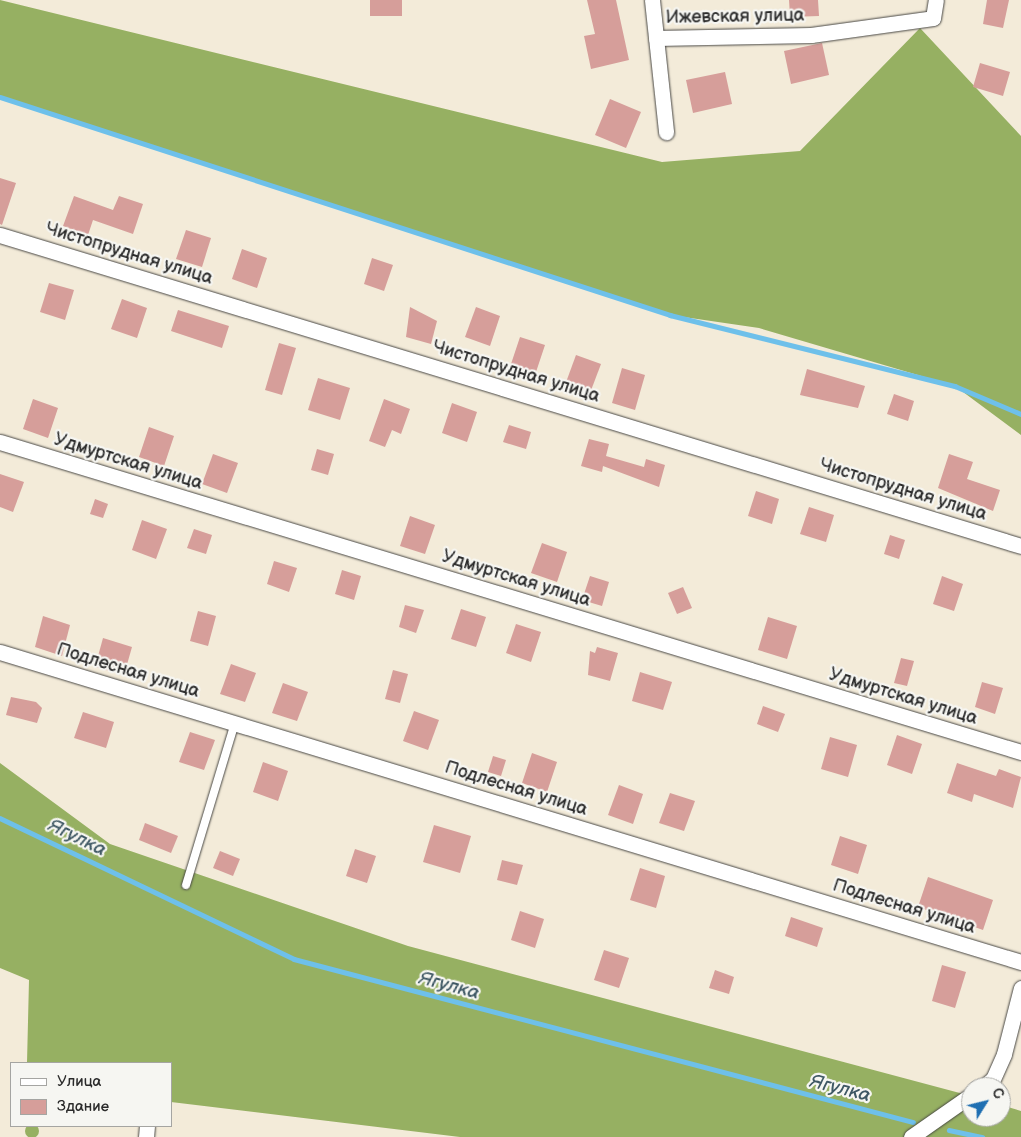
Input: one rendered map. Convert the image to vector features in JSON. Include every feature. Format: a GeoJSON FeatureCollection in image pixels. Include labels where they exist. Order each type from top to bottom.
{"type":"FeatureCollection","features":[{"type":"Feature","properties":{"kind":"street"},"geometry":{"type":"LineString","coordinates":[[652,0],[666,132]]}},
{"type":"Feature","properties":{"kind":"street","name":"Ижевская улица"},"geometry":{"type":"LineString","coordinates":[[656,38],[811,35],[933,18],[936,0]]}},
{"type":"Feature","properties":{"kind":"street","name":"Чистопрудная улица"},"geometry":{"type":"LineString","coordinates":[[0,235],[1021,546]]}},
{"type":"Feature","properties":{"kind":"street","name":"Удмуртская улица"},"geometry":{"type":"LineString","coordinates":[[0,442],[1021,752]]}},
{"type":"Feature","properties":{"kind":"street","name":"Подлесная улица"},"geometry":{"type":"LineString","coordinates":[[0,652],[1021,962]]}},
{"type":"Feature","properties":{"kind":"street"},"geometry":{"type":"LineString","coordinates":[[990,1077],[1021,988]]}},
{"type":"Feature","properties":{"kind":"street"},"geometry":{"type":"LineString","coordinates":[[911,1137],[961,1102]]}},
{"type":"Feature","properties":{"kind":"lane"},"geometry":{"type":"LineString","coordinates":[[186,886],[235,723]]}},
{"type":"Feature","properties":{"kind":"green space"},"geometry":{"type":"Polygon","coordinates":[[[0,0],[662,162],[800,151],[920,28],[1021,136],[1021,435],[955,386],[759,328],[670,315],[0,98],[0,0]]]}},
{"type":"Feature","properties":{"kind":"green space"},"geometry":{"type":"Polygon","coordinates":[[[0,763],[110,844],[408,946],[961,1093],[961,1127],[1011,1127],[1011,1108],[1021,1111],[1021,1137],[460,1137],[172,1102],[172,1062],[27,1062],[29,980],[0,968],[0,763]]]}},
{"type":"Feature","properties":{"kind":"green space"},"geometry":{"type":"Polygon","coordinates":[[[26,1127],[39,1128],[39,1134],[35,1138],[29,1138],[25,1134],[26,1127]]]}},
{"type":"Feature","properties":{"kind":"building"},"geometry":{"type":"Polygon","coordinates":[[[370,0],[402,0],[402,16],[370,16],[370,0]]]}},
{"type":"Feature","properties":{"kind":"building"},"geometry":{"type":"Polygon","coordinates":[[[587,0],[616,0],[629,60],[591,69],[584,36],[595,34],[587,0]]]}},
{"type":"Feature","properties":{"kind":"building"},"geometry":{"type":"Polygon","coordinates":[[[789,0],[818,0],[819,16],[790,17],[789,0]]]}},
{"type":"Feature","properties":{"kind":"building"},"geometry":{"type":"Polygon","coordinates":[[[987,0],[1009,0],[1003,28],[983,24],[987,0]]]}},
{"type":"Feature","properties":{"kind":"building"},"geometry":{"type":"Polygon","coordinates":[[[822,43],[829,75],[791,84],[784,51],[822,43]]]}},
{"type":"Feature","properties":{"kind":"building"},"geometry":{"type":"Polygon","coordinates":[[[980,63],[1010,72],[1003,96],[973,87],[980,63]]]}},
{"type":"Feature","properties":{"kind":"building"},"geometry":{"type":"Polygon","coordinates":[[[725,72],[732,104],[693,113],[686,80],[725,72]]]}},
{"type":"Feature","properties":{"kind":"building"},"geometry":{"type":"Polygon","coordinates":[[[610,99],[641,112],[626,148],[595,135],[610,99]]]}},
{"type":"Feature","properties":{"kind":"building"},"geometry":{"type":"Polygon","coordinates":[[[0,178],[16,183],[2,225],[0,224],[0,178]]]}},
{"type":"Feature","properties":{"kind":"building"},"geometry":{"type":"Polygon","coordinates":[[[74,196],[113,210],[119,196],[143,204],[133,234],[93,220],[88,235],[63,226],[74,196]]]}},
{"type":"Feature","properties":{"kind":"building"},"geometry":{"type":"Polygon","coordinates":[[[186,230],[211,238],[202,267],[176,259],[186,230]]]}},
{"type":"Feature","properties":{"kind":"building"},"geometry":{"type":"Polygon","coordinates":[[[242,249],[267,258],[257,288],[232,279],[242,249]]]}},
{"type":"Feature","properties":{"kind":"building"},"geometry":{"type":"Polygon","coordinates":[[[372,258],[393,265],[384,291],[364,284],[372,258]]]}},
{"type":"Feature","properties":{"kind":"building"},"geometry":{"type":"Polygon","coordinates":[[[49,283],[74,290],[65,320],[40,312],[49,283]]]}},
{"type":"Feature","properties":{"kind":"building"},"geometry":{"type":"Polygon","coordinates":[[[122,299],[147,308],[137,338],[111,329],[122,299]]]}},
{"type":"Feature","properties":{"kind":"building"},"geometry":{"type":"Polygon","coordinates":[[[410,307],[437,321],[431,344],[406,337],[410,307]]]}},
{"type":"Feature","properties":{"kind":"building"},"geometry":{"type":"Polygon","coordinates":[[[476,307],[500,316],[490,346],[465,337],[476,307]]]}},
{"type":"Feature","properties":{"kind":"building"},"geometry":{"type":"Polygon","coordinates":[[[178,310],[229,326],[222,348],[171,331],[178,310]]]}},
{"type":"Feature","properties":{"kind":"building"},"geometry":{"type":"Polygon","coordinates":[[[520,337],[545,345],[535,375],[510,367],[520,337]]]}},
{"type":"Feature","properties":{"kind":"building"},"geometry":{"type":"Polygon","coordinates":[[[279,343],[296,348],[282,395],[265,390],[279,343]]]}},
{"type":"Feature","properties":{"kind":"building"},"geometry":{"type":"Polygon","coordinates":[[[576,355],[601,364],[590,393],[565,385],[576,355]]]}},
{"type":"Feature","properties":{"kind":"building"},"geometry":{"type":"Polygon","coordinates":[[[622,368],[645,375],[635,410],[612,403],[622,368]]]}},
{"type":"Feature","properties":{"kind":"building"},"geometry":{"type":"Polygon","coordinates":[[[807,369],[865,386],[858,408],[800,395],[807,369]]]}},
{"type":"Feature","properties":{"kind":"building"},"geometry":{"type":"Polygon","coordinates":[[[318,378],[350,388],[340,420],[308,410],[318,378]]]}},
{"type":"Feature","properties":{"kind":"building"},"geometry":{"type":"Polygon","coordinates":[[[894,394],[914,401],[908,421],[887,414],[894,394]]]}},
{"type":"Feature","properties":{"kind":"building"},"geometry":{"type":"Polygon","coordinates":[[[33,399],[58,408],[48,438],[23,429],[33,399]]]}},
{"type":"Feature","properties":{"kind":"building"},"geometry":{"type":"Polygon","coordinates":[[[384,399],[410,409],[401,434],[392,430],[385,447],[369,441],[384,399]]]}},
{"type":"Feature","properties":{"kind":"building"},"geometry":{"type":"Polygon","coordinates":[[[452,403],[477,412],[467,442],[442,433],[452,403]]]}},
{"type":"Feature","properties":{"kind":"building"},"geometry":{"type":"Polygon","coordinates":[[[509,425],[531,432],[526,449],[503,442],[509,425]]]}},
{"type":"Feature","properties":{"kind":"building"},"geometry":{"type":"Polygon","coordinates":[[[149,427],[174,436],[164,466],[139,457],[149,427]]]}},
{"type":"Feature","properties":{"kind":"building"},"geometry":{"type":"Polygon","coordinates":[[[589,439],[609,444],[606,456],[644,467],[646,459],[665,465],[659,487],[603,466],[602,472],[581,466],[589,439]]]}},
{"type":"Feature","properties":{"kind":"building"},"geometry":{"type":"Polygon","coordinates":[[[317,449],[334,454],[328,475],[311,470],[317,449]]]}},
{"type":"Feature","properties":{"kind":"building"},"geometry":{"type":"Polygon","coordinates":[[[213,454],[238,463],[227,493],[202,484],[213,454]]]}},
{"type":"Feature","properties":{"kind":"building"},"geometry":{"type":"Polygon","coordinates":[[[949,454],[973,462],[967,479],[1000,490],[993,511],[938,488],[949,454]]]}},
{"type":"Feature","properties":{"kind":"building"},"geometry":{"type":"Polygon","coordinates":[[[0,474],[24,482],[13,512],[0,507],[0,474]]]}},
{"type":"Feature","properties":{"kind":"building"},"geometry":{"type":"Polygon","coordinates":[[[756,491],[779,499],[772,524],[748,516],[756,491]]]}},
{"type":"Feature","properties":{"kind":"building"},"geometry":{"type":"Polygon","coordinates":[[[95,499],[108,504],[103,518],[90,514],[95,499]]]}},
{"type":"Feature","properties":{"kind":"building"},"geometry":{"type":"Polygon","coordinates":[[[809,507],[834,515],[826,542],[800,534],[809,507]]]}},
{"type":"Feature","properties":{"kind":"building"},"geometry":{"type":"Polygon","coordinates":[[[410,516],[435,525],[425,554],[400,546],[410,516]]]}},
{"type":"Feature","properties":{"kind":"building"},"geometry":{"type":"Polygon","coordinates":[[[142,520],[167,529],[156,559],[132,550],[142,520]]]}},
{"type":"Feature","properties":{"kind":"building"},"geometry":{"type":"Polygon","coordinates":[[[194,529],[212,535],[206,554],[187,548],[194,529]]]}},
{"type":"Feature","properties":{"kind":"building"},"geometry":{"type":"Polygon","coordinates":[[[890,535],[905,540],[899,559],[884,554],[890,535]]]}},
{"type":"Feature","properties":{"kind":"building"},"geometry":{"type":"Polygon","coordinates":[[[542,543],[567,552],[557,582],[531,573],[542,543]]]}},
{"type":"Feature","properties":{"kind":"building"},"geometry":{"type":"Polygon","coordinates":[[[274,561],[297,568],[289,592],[267,584],[274,561]]]}},
{"type":"Feature","properties":{"kind":"building"},"geometry":{"type":"Polygon","coordinates":[[[342,570],[361,576],[354,600],[335,594],[342,570]]]}},
{"type":"Feature","properties":{"kind":"building"},"geometry":{"type":"Polygon","coordinates":[[[590,576],[609,582],[602,606],[582,600],[590,576]]]}},
{"type":"Feature","properties":{"kind":"building"},"geometry":{"type":"Polygon","coordinates":[[[942,576],[963,584],[954,611],[933,604],[942,576]]]}},
{"type":"Feature","properties":{"kind":"building"},"geometry":{"type":"Polygon","coordinates":[[[683,587],[692,608],[677,614],[668,593],[683,587]]]}},
{"type":"Feature","properties":{"kind":"building"},"geometry":{"type":"Polygon","coordinates":[[[405,605],[424,610],[416,633],[399,627],[405,605]]]}},
{"type":"Feature","properties":{"kind":"building"},"geometry":{"type":"Polygon","coordinates":[[[461,609],[486,617],[476,647],[451,639],[461,609]]]}},
{"type":"Feature","properties":{"kind":"building"},"geometry":{"type":"Polygon","coordinates":[[[198,611],[216,616],[208,646],[190,641],[198,611]]]}},
{"type":"Feature","properties":{"kind":"building"},"geometry":{"type":"Polygon","coordinates":[[[43,616],[70,625],[62,656],[35,647],[43,616]]]}},
{"type":"Feature","properties":{"kind":"building"},"geometry":{"type":"Polygon","coordinates":[[[768,617],[797,626],[787,659],[758,650],[768,617]]]}},
{"type":"Feature","properties":{"kind":"building"},"geometry":{"type":"Polygon","coordinates":[[[516,624],[541,632],[531,662],[506,653],[516,624]]]}},
{"type":"Feature","properties":{"kind":"building"},"geometry":{"type":"Polygon","coordinates":[[[103,638],[132,647],[124,675],[95,667],[103,638]]]}},
{"type":"Feature","properties":{"kind":"building"},"geometry":{"type":"Polygon","coordinates":[[[597,647],[618,653],[610,681],[588,675],[590,651],[595,653],[597,647]]]}},
{"type":"Feature","properties":{"kind":"building"},"geometry":{"type":"Polygon","coordinates":[[[901,658],[914,661],[907,686],[894,683],[901,658]]]}},
{"type":"Feature","properties":{"kind":"building"},"geometry":{"type":"Polygon","coordinates":[[[231,664],[256,673],[245,702],[220,694],[231,664]]]}},
{"type":"Feature","properties":{"kind":"building"},"geometry":{"type":"Polygon","coordinates":[[[393,670],[408,674],[400,703],[385,699],[393,670]]]}},
{"type":"Feature","properties":{"kind":"building"},"geometry":{"type":"Polygon","coordinates":[[[640,672],[672,682],[663,710],[632,701],[640,672]]]}},
{"type":"Feature","properties":{"kind":"building"},"geometry":{"type":"Polygon","coordinates":[[[982,682],[1003,688],[995,714],[975,707],[982,682]]]}},
{"type":"Feature","properties":{"kind":"building"},"geometry":{"type":"Polygon","coordinates":[[[283,683],[308,692],[297,721],[272,713],[283,683]]]}},
{"type":"Feature","properties":{"kind":"building"},"geometry":{"type":"Polygon","coordinates":[[[11,697],[36,702],[42,708],[37,723],[6,715],[11,697]]]}},
{"type":"Feature","properties":{"kind":"building"},"geometry":{"type":"Polygon","coordinates":[[[763,706],[785,714],[778,732],[757,724],[763,706]]]}},
{"type":"Feature","properties":{"kind":"building"},"geometry":{"type":"Polygon","coordinates":[[[414,711],[439,720],[428,750],[403,741],[414,711]]]}},
{"type":"Feature","properties":{"kind":"building"},"geometry":{"type":"Polygon","coordinates":[[[83,712],[114,722],[106,748],[74,738],[83,712]]]}},
{"type":"Feature","properties":{"kind":"building"},"geometry":{"type":"Polygon","coordinates":[[[190,732],[215,740],[204,770],[179,762],[190,732]]]}},
{"type":"Feature","properties":{"kind":"building"},"geometry":{"type":"Polygon","coordinates":[[[897,735],[922,744],[912,774],[887,765],[897,735]]]}},
{"type":"Feature","properties":{"kind":"building"},"geometry":{"type":"Polygon","coordinates":[[[830,737],[857,745],[848,777],[821,769],[830,737]]]}},
{"type":"Feature","properties":{"kind":"building"},"geometry":{"type":"Polygon","coordinates":[[[532,753],[557,762],[547,792],[522,783],[532,753]]]}},
{"type":"Feature","properties":{"kind":"building"},"geometry":{"type":"Polygon","coordinates":[[[493,756],[506,760],[501,776],[488,772],[493,756]]]}},
{"type":"Feature","properties":{"kind":"building"},"geometry":{"type":"Polygon","coordinates":[[[263,762],[288,771],[278,801],[253,792],[263,762]]]}},
{"type":"Feature","properties":{"kind":"building"},"geometry":{"type":"Polygon","coordinates":[[[957,763],[996,776],[999,769],[1021,777],[1013,808],[974,794],[972,802],[947,793],[957,763]]]}},
{"type":"Feature","properties":{"kind":"building"},"geometry":{"type":"Polygon","coordinates":[[[619,785],[643,794],[633,824],[608,815],[619,785]]]}},
{"type":"Feature","properties":{"kind":"building"},"geometry":{"type":"Polygon","coordinates":[[[670,793],[695,801],[684,831],[659,823],[670,793]]]}},
{"type":"Feature","properties":{"kind":"building"},"geometry":{"type":"Polygon","coordinates":[[[145,823],[178,836],[171,853],[139,840],[145,823]]]}},
{"type":"Feature","properties":{"kind":"building"},"geometry":{"type":"Polygon","coordinates":[[[434,825],[471,836],[460,873],[423,862],[434,825]]]}},
{"type":"Feature","properties":{"kind":"building"},"geometry":{"type":"Polygon","coordinates":[[[840,836],[867,845],[858,874],[831,865],[840,836]]]}},
{"type":"Feature","properties":{"kind":"building"},"geometry":{"type":"Polygon","coordinates":[[[355,849],[376,856],[367,883],[346,876],[355,849]]]}},
{"type":"Feature","properties":{"kind":"building"},"geometry":{"type":"Polygon","coordinates":[[[220,851],[240,859],[233,876],[213,868],[220,851]]]}},
{"type":"Feature","properties":{"kind":"building"},"geometry":{"type":"Polygon","coordinates":[[[502,860],[523,865],[517,885],[497,880],[502,860]]]}},
{"type":"Feature","properties":{"kind":"building"},"geometry":{"type":"Polygon","coordinates":[[[640,868],[665,876],[656,908],[630,900],[640,868]]]}},
{"type":"Feature","properties":{"kind":"building"},"geometry":{"type":"Polygon","coordinates":[[[928,877],[993,900],[983,930],[918,907],[928,877]]]}},
{"type":"Feature","properties":{"kind":"building"},"geometry":{"type":"Polygon","coordinates":[[[520,911],[544,919],[535,948],[511,940],[520,911]]]}},
{"type":"Feature","properties":{"kind":"building"},"geometry":{"type":"Polygon","coordinates":[[[791,917],[823,928],[817,947],[785,936],[791,917]]]}},
{"type":"Feature","properties":{"kind":"building"},"geometry":{"type":"Polygon","coordinates":[[[604,950],[629,958],[619,988],[594,980],[604,950]]]}},
{"type":"Feature","properties":{"kind":"building"},"geometry":{"type":"Polygon","coordinates":[[[942,965],[966,972],[955,1008],[932,1001],[942,965]]]}},
{"type":"Feature","properties":{"kind":"building"},"geometry":{"type":"Polygon","coordinates":[[[715,970],[734,977],[729,994],[709,988],[715,970]]]}},
{"type":"Feature","properties":{"kind":"waterway"},"geometry":{"type":"LineString","coordinates":[[0,97],[670,315],[955,386],[1021,414]]}},
{"type":"Feature","properties":{"kind":"waterway","name":"Ягулка"},"geometry":{"type":"LineString","coordinates":[[0,818],[294,959],[913,1122]]}},
{"type":"Feature","properties":{"kind":"waterway","name":"Ягулка"},"geometry":{"type":"LineString","coordinates":[[949,1130],[982,1137]]}}]}
